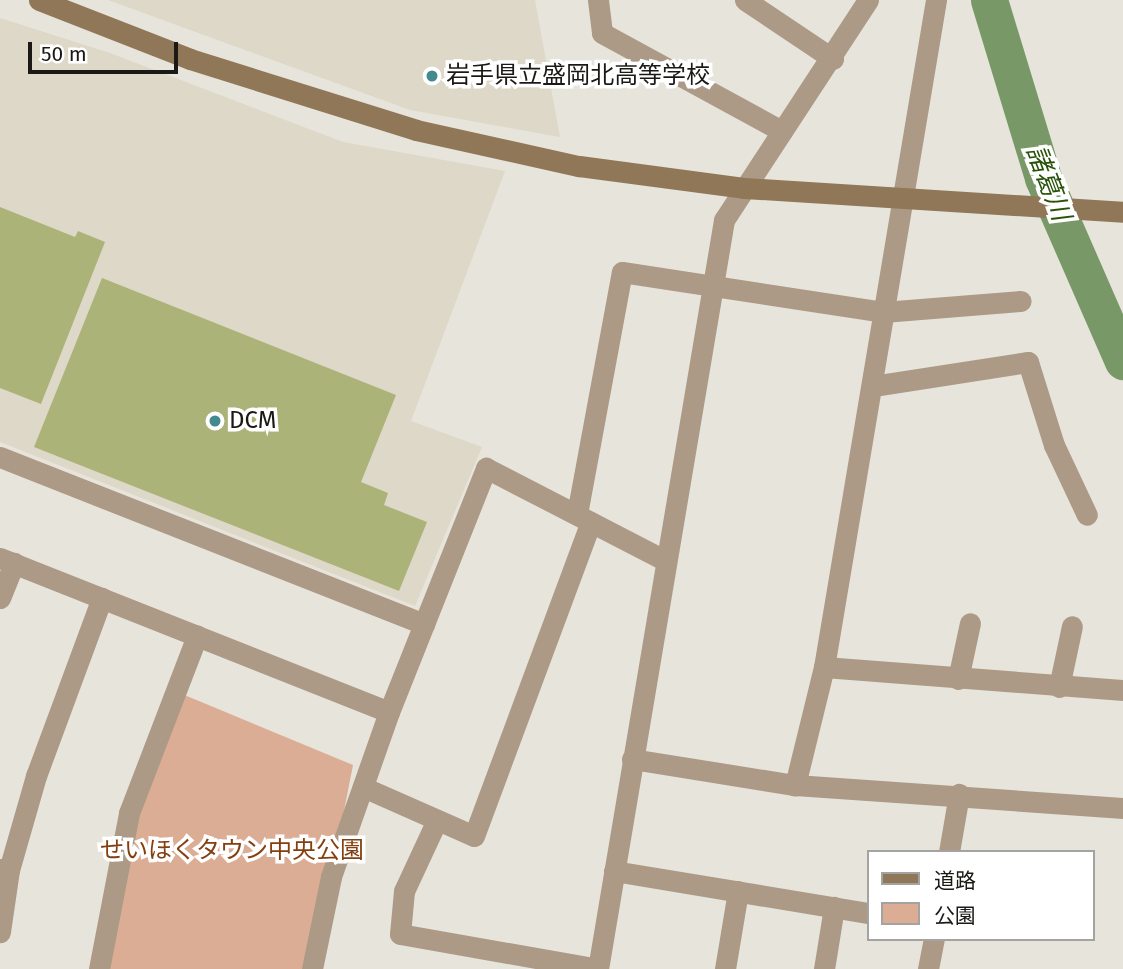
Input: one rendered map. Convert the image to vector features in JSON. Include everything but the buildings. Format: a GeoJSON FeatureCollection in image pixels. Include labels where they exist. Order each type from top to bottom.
{"type":"FeatureCollection","features":[{"type":"Feature","properties":{"kind":"street"},"geometry":{"type":"LineString","coordinates":[[39,0],[190,59],[416,130],[579,166],[744,188],[902,201],[1011,204],[1113,211]]}},
{"type":"Feature","properties":{"kind":"street"},"geometry":{"type":"LineString","coordinates":[[598,0],[603,33],[782,131]]}},
{"type":"Feature","properties":{"kind":"street"},"geometry":{"type":"LineString","coordinates":[[745,0],[833,59]]}},
{"type":"Feature","properties":{"kind":"street"},"geometry":{"type":"LineString","coordinates":[[437,820],[404,891],[400,934],[598,969],[664,560],[724,220],[833,59],[868,0]]}},
{"type":"Feature","properties":{"kind":"street"},"geometry":{"type":"LineString","coordinates":[[795,785],[824,667],[936,0]]}},
{"type":"Feature","properties":{"kind":"street"},"geometry":{"type":"LineString","coordinates":[[363,787],[474,836],[584,518],[622,272],[883,312],[1021,301]]}},
{"type":"Feature","properties":{"kind":"street"},"geometry":{"type":"LineString","coordinates":[[873,386],[1028,362],[1054,445],[1087,515]]}},
{"type":"Feature","properties":{"kind":"street"},"geometry":{"type":"LineString","coordinates":[[0,457],[424,624]]}},
{"type":"Feature","properties":{"kind":"street"},"geometry":{"type":"LineString","coordinates":[[312,969],[331,877],[389,712],[486,468],[664,560]]}},
{"type":"Feature","properties":{"kind":"street"},"geometry":{"type":"LineString","coordinates":[[0,598],[7,561],[389,712]]}},
{"type":"Feature","properties":{"kind":"street"},"geometry":{"type":"LineString","coordinates":[[0,932],[4,869],[102,598]]}},
{"type":"Feature","properties":{"kind":"street"},"geometry":{"type":"LineString","coordinates":[[958,679],[970,623]]}},
{"type":"Feature","properties":{"kind":"street"},"geometry":{"type":"LineString","coordinates":[[1059,687],[1072,626]]}},
{"type":"Feature","properties":{"kind":"street"},"geometry":{"type":"LineString","coordinates":[[99,969],[130,813],[197,636]]}},
{"type":"Feature","properties":{"kind":"street"},"geometry":{"type":"LineString","coordinates":[[824,667],[1123,690]]}},
{"type":"Feature","properties":{"kind":"street"},"geometry":{"type":"LineString","coordinates":[[632,759],[795,785],[959,794],[1123,808]]}},
{"type":"Feature","properties":{"kind":"street"},"geometry":{"type":"LineString","coordinates":[[949,850],[959,794]]}},
{"type":"Feature","properties":{"kind":"street"},"geometry":{"type":"LineString","coordinates":[[614,871],[867,913]]}},
{"type":"Feature","properties":{"kind":"street"},"geometry":{"type":"LineString","coordinates":[[725,969],[738,891]]}},
{"type":"Feature","properties":{"kind":"street"},"geometry":{"type":"LineString","coordinates":[[824,969],[834,907]]}},
{"type":"Feature","properties":{"kind":"street"},"geometry":{"type":"LineString","coordinates":[[928,969],[933,941]]}},
{"type":"Feature","properties":{"kind":"shaded area","name":"岩手県立盛岡北高等学校"},"geometry":{"type":"Polygon","coordinates":[[[108,0],[535,0],[560,137],[410,110],[108,0]]]}},
{"type":"Feature","properties":{"kind":"shaded area"},"geometry":{"type":"Polygon","coordinates":[[[0,18],[110,53],[343,142],[505,171],[411,421],[482,447],[415,606],[0,442],[0,18]]]}},
{"type":"Feature","properties":{"kind":"green space","name":"せいほくタウン中央公園"},"geometry":{"type":"Polygon","coordinates":[[[182,694],[353,765],[331,877],[303,969],[108,969],[134,823],[182,694]]]}},
{"type":"Feature","properties":{"kind":"waterway","name":"諸葛川"},"geometry":{"type":"LineString","coordinates":[[989,0],[1043,178],[1123,361]]}},
{"type":"Feature","properties":{"kind":"place","name":"岩手県立盛岡北高等学校"},"geometry":{"type":"Point","coordinates":[432,76]}},
{"type":"Feature","properties":{"kind":"place","name":"DCM"},"geometry":{"type":"Point","coordinates":[215,421]}}]}
